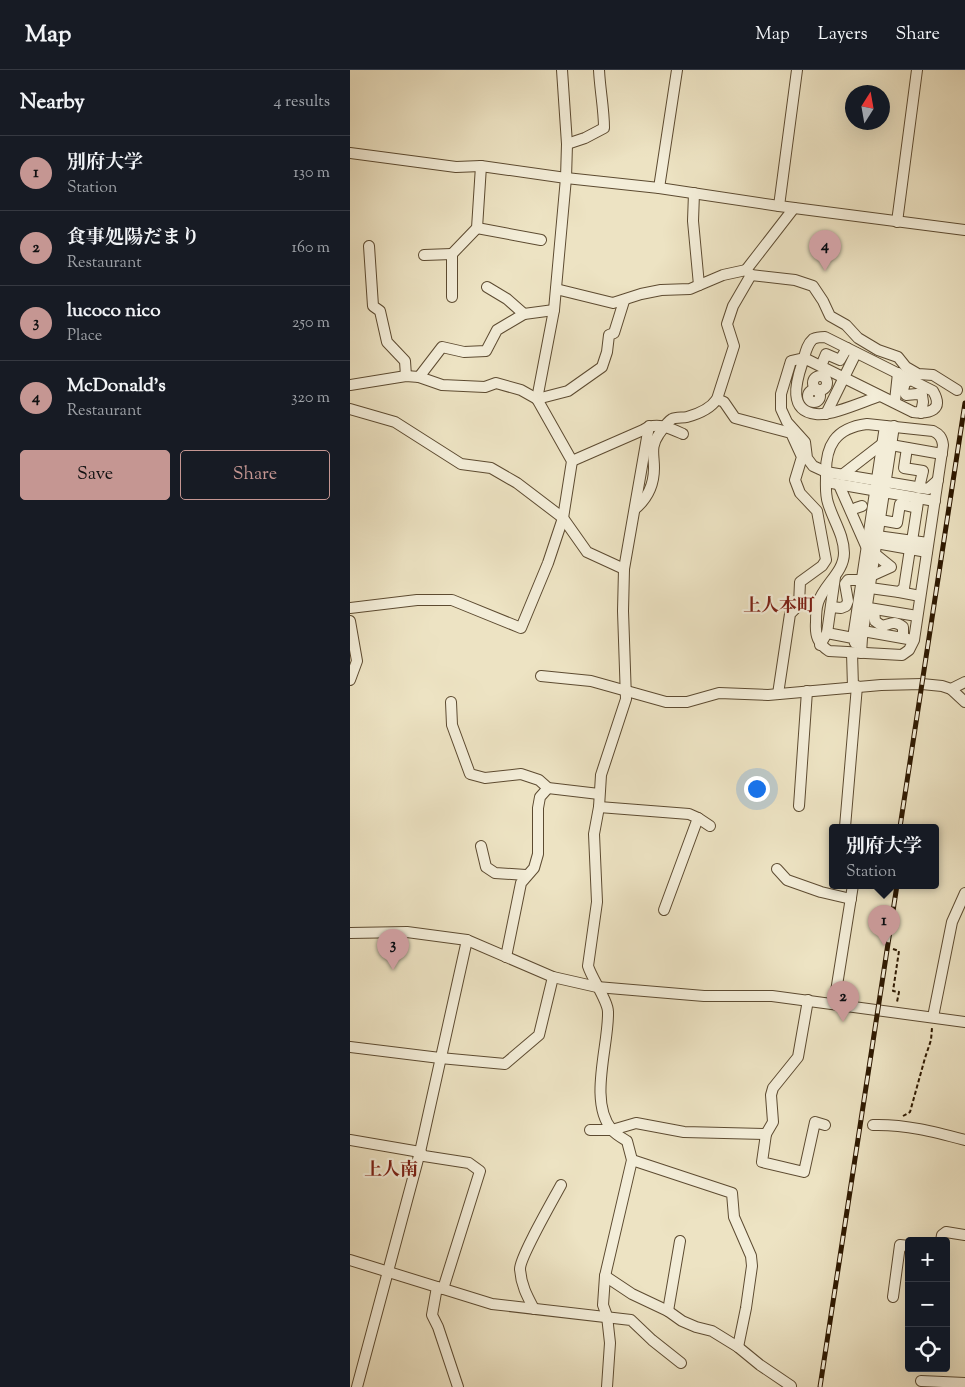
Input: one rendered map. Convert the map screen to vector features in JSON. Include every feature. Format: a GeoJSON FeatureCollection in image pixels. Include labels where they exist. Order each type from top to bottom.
{"type":"FeatureCollection","features":[{"type":"Feature","properties":{"kind":"street"},"geometry":{"type":"LineString","coordinates":[[537,399],[554,310],[566,178],[567,144],[562,70]]}},
{"type":"Feature","properties":{"kind":"street"},"geometry":{"type":"LineString","coordinates":[[567,144],[585,138],[604,128],[604,106],[599,70]]}},
{"type":"Feature","properties":{"kind":"street"},"geometry":{"type":"LineString","coordinates":[[659,188],[677,70]]}},
{"type":"Feature","properties":{"kind":"street"},"geometry":{"type":"LineString","coordinates":[[779,206],[797,70]]}},
{"type":"Feature","properties":{"kind":"street"},"geometry":{"type":"LineString","coordinates":[[897,222],[917,70]]}},
{"type":"Feature","properties":{"kind":"street"},"geometry":{"type":"LineString","coordinates":[[350,153],[456,167],[482,166],[566,178],[659,188],[779,206],[965,230]]}},
{"type":"Feature","properties":{"kind":"street"},"geometry":{"type":"LineString","coordinates":[[452,297],[452,254],[477,228],[482,166]]}},
{"type":"Feature","properties":{"kind":"street"},"geometry":{"type":"LineString","coordinates":[[694,194],[693,221],[699,285]]}},
{"type":"Feature","properties":{"kind":"street"},"geometry":{"type":"LineString","coordinates":[[635,509],[650,492],[654,470],[653,444],[665,426],[672,419],[689,416],[703,410],[717,399],[734,346],[727,324],[733,306],[748,273],[794,208]]}},
{"type":"Feature","properties":{"kind":"street"},"geometry":{"type":"LineString","coordinates":[[477,228],[541,240]]}},
{"type":"Feature","properties":{"kind":"street"},"geometry":{"type":"LineString","coordinates":[[369,246],[373,306],[380,311],[387,342],[405,361],[406,376]]}},
{"type":"Feature","properties":{"kind":"street"},"geometry":{"type":"LineString","coordinates":[[424,255],[452,254]]}},
{"type":"Feature","properties":{"kind":"street"},"geometry":{"type":"LineString","coordinates":[[556,289],[612,303],[661,290],[690,289],[723,275],[748,273],[795,280],[814,286],[830,316],[846,325],[858,338],[878,350],[898,357],[906,367],[918,374],[933,374],[957,390]]}},
{"type":"Feature","properties":{"kind":"street"},"geometry":{"type":"LineString","coordinates":[[487,287],[507,299],[524,314]]}},
{"type":"Feature","properties":{"kind":"street"},"geometry":{"type":"LineString","coordinates":[[537,399],[568,391],[602,367],[608,352],[609,335],[614,333],[624,301]]}},
{"type":"Feature","properties":{"kind":"street"},"geometry":{"type":"LineString","coordinates":[[419,377],[442,347],[464,352],[486,351],[496,330],[524,314],[554,310]]}},
{"type":"Feature","properties":{"kind":"street"},"geometry":{"type":"LineString","coordinates":[[880,396],[809,413],[801,407],[796,395],[796,383],[804,358],[808,346],[820,336],[933,391],[937,403],[934,409],[929,413],[913,412],[895,401],[880,396],[804,358],[790,362],[781,394],[781,409],[787,422],[805,442],[807,458],[826,477],[918,503]]}},
{"type":"Feature","properties":{"kind":"street"},"geometry":{"type":"LineString","coordinates":[[821,366],[826,354],[840,360],[847,348]]}},
{"type":"Feature","properties":{"kind":"street"},"geometry":{"type":"LineString","coordinates":[[828,409],[856,353]]}},
{"type":"Feature","properties":{"kind":"street"},"geometry":{"type":"LineString","coordinates":[[895,401],[898,374]]}},
{"type":"Feature","properties":{"kind":"street"},"geometry":{"type":"LineString","coordinates":[[350,385],[406,376],[419,377],[442,385],[484,387],[496,382],[521,390],[537,399],[572,461],[563,518],[548,564],[522,628],[452,600],[418,600],[350,608]]}},
{"type":"Feature","properties":{"kind":"street"},"geometry":{"type":"LineString","coordinates":[[910,380],[905,383],[903,390],[906,394],[922,395],[924,402],[921,413]]}},
{"type":"Feature","properties":{"kind":"street"},"geometry":{"type":"LineString","coordinates":[[828,409],[819,391],[837,392]]}},
{"type":"Feature","properties":{"kind":"street"},"geometry":{"type":"LineString","coordinates":[[717,399],[724,402],[735,418],[791,433],[802,457],[795,480],[800,493],[817,511],[822,534],[826,560],[822,566],[800,582],[798,605],[790,614],[791,618],[778,694]]}},
{"type":"Feature","properties":{"kind":"street"},"geometry":{"type":"LineString","coordinates":[[350,409],[395,422],[461,464],[491,468],[518,483],[563,518],[587,552],[624,569]]}},
{"type":"Feature","properties":{"kind":"street"},"geometry":{"type":"LineString","coordinates":[[867,424],[933,430],[942,439],[942,454],[914,640],[909,650],[902,655],[829,651],[820,645],[815,632],[818,603],[842,564],[844,554],[842,538],[827,501],[826,477],[825,463],[832,442],[842,432],[857,425],[867,424]]}},
{"type":"Feature","properties":{"kind":"street"},"geometry":{"type":"LineString","coordinates":[[572,461],[649,426],[665,426],[683,434]]}},
{"type":"Feature","properties":{"kind":"street"},"geometry":{"type":"LineString","coordinates":[[607,1387],[610,1343],[607,1316],[603,1305],[605,1276],[632,1160],[627,1141],[612,1130],[604,1118],[600,1087],[608,1010],[588,966],[597,902],[594,834],[599,807],[601,775],[627,692],[623,611],[624,569],[649,426]]}},
{"type":"Feature","properties":{"kind":"street"},"geometry":{"type":"LineString","coordinates":[[856,653],[870,608],[873,543],[890,426]]}},
{"type":"Feature","properties":{"kind":"street"},"geometry":{"type":"LineString","coordinates":[[842,482],[887,444]]}},
{"type":"Feature","properties":{"kind":"street"},"geometry":{"type":"LineString","coordinates":[[887,444],[942,454]]}},
{"type":"Feature","properties":{"kind":"street"},"geometry":{"type":"LineString","coordinates":[[907,448],[904,468],[923,471],[924,488],[935,501]]}},
{"type":"Feature","properties":{"kind":"street"},"geometry":{"type":"LineString","coordinates":[[842,482],[881,481],[924,488],[938,480]]}},
{"type":"Feature","properties":{"kind":"street"},"geometry":{"type":"LineString","coordinates":[[842,482],[859,507],[873,543],[892,550],[911,545]]}},
{"type":"Feature","properties":{"kind":"street"},"geometry":{"type":"LineString","coordinates":[[842,482],[873,543],[891,567],[871,576]]}},
{"type":"Feature","properties":{"kind":"street"},"geometry":{"type":"LineString","coordinates":[[845,824],[855,686],[856,653],[853,638],[861,580],[880,520],[880,492]]}},
{"type":"Feature","properties":{"kind":"street"},"geometry":{"type":"LineString","coordinates":[[880,520],[897,523],[900,504],[935,501]]}},
{"type":"Feature","properties":{"kind":"street"},"geometry":{"type":"LineString","coordinates":[[899,592],[904,588],[918,503]]}},
{"type":"Feature","properties":{"kind":"street"},"geometry":{"type":"LineString","coordinates":[[873,543],[928,548]]}},
{"type":"Feature","properties":{"kind":"street"},"geometry":{"type":"LineString","coordinates":[[820,645],[827,633],[835,574]]}},
{"type":"Feature","properties":{"kind":"street"},"geometry":{"type":"LineString","coordinates":[[831,607],[841,608],[846,606],[848,600],[845,584],[848,580],[861,580]]}},
{"type":"Feature","properties":{"kind":"street"},"geometry":{"type":"LineString","coordinates":[[870,588],[920,596]]}},
{"type":"Feature","properties":{"kind":"street"},"geometry":{"type":"LineString","coordinates":[[870,608],[917,616]]}},
{"type":"Feature","properties":{"kind":"street"},"geometry":{"type":"LineString","coordinates":[[870,608],[875,621],[882,626],[893,622],[903,627],[903,638]]}},
{"type":"Feature","properties":{"kind":"street"},"geometry":{"type":"LineString","coordinates":[[350,621],[353,660],[350,680]]}},
{"type":"Feature","properties":{"kind":"street"},"geometry":{"type":"LineString","coordinates":[[863,631],[914,640]]}},
{"type":"Feature","properties":{"kind":"street"},"geometry":{"type":"LineString","coordinates":[[827,633],[853,638]]}},
{"type":"Feature","properties":{"kind":"street"},"geometry":{"type":"LineString","coordinates":[[541,676],[591,682],[666,702],[687,702],[719,693],[768,695],[855,686],[922,684],[951,689],[965,702]]}},
{"type":"Feature","properties":{"kind":"street"},"geometry":{"type":"LineString","coordinates":[[951,689],[965,682]]}},
{"type":"Feature","properties":{"kind":"street"},"geometry":{"type":"LineString","coordinates":[[800,806],[807,691]]}},
{"type":"Feature","properties":{"kind":"street"},"geometry":{"type":"LineString","coordinates":[[451,702],[452,725],[470,774],[485,778],[521,774],[539,780],[548,788],[599,794]]}},
{"type":"Feature","properties":{"kind":"street"},"geometry":{"type":"LineString","coordinates":[[506,957],[521,883],[534,868],[538,854],[538,808],[540,796],[548,788]]}},
{"type":"Feature","properties":{"kind":"street"},"geometry":{"type":"LineString","coordinates":[[599,807],[689,814],[710,826]]}},
{"type":"Feature","properties":{"kind":"street"},"geometry":{"type":"LineString","coordinates":[[664,910],[698,818]]}},
{"type":"Feature","properties":{"kind":"street"},"geometry":{"type":"LineString","coordinates":[[481,846],[486,867],[494,873],[526,875]]}},
{"type":"Feature","properties":{"kind":"street"},"geometry":{"type":"LineString","coordinates":[[777,869],[787,880],[821,892],[851,899]]}},
{"type":"Feature","properties":{"kind":"street"},"geometry":{"type":"LineString","coordinates":[[834,1004],[853,889]]}},
{"type":"Feature","properties":{"kind":"street"},"geometry":{"type":"LineString","coordinates":[[933,1017],[952,922],[965,893]]}},
{"type":"Feature","properties":{"kind":"street"},"geometry":{"type":"LineString","coordinates":[[350,932],[408,932],[467,940],[553,977],[597,987],[704,996],[772,996],[965,1022]]}},
{"type":"Feature","properties":{"kind":"street"},"geometry":{"type":"LineString","coordinates":[[357,1387],[420,1152],[467,940]]}},
{"type":"Feature","properties":{"kind":"street"},"geometry":{"type":"LineString","coordinates":[[350,1047],[505,1064],[539,1035],[553,977]]}},
{"type":"Feature","properties":{"kind":"street"},"geometry":{"type":"LineString","coordinates":[[808,1000],[798,1057],[773,1088],[771,1095],[773,1122],[766,1134],[762,1162],[804,1172],[815,1122],[825,1125]]}},
{"type":"Feature","properties":{"kind":"street"},"geometry":{"type":"LineString","coordinates":[[590,1130],[612,1130],[636,1123],[684,1132],[766,1134]]}},
{"type":"Feature","properties":{"kind":"street"},"geometry":{"type":"LineString","coordinates":[[873,1125],[891,1124],[965,1140]]}},
{"type":"Feature","properties":{"kind":"street"},"geometry":{"type":"LineString","coordinates":[[350,1140],[420,1152],[424,1156],[469,1163],[480,1171],[432,1315],[438,1327],[458,1387]]}},
{"type":"Feature","properties":{"kind":"street"},"geometry":{"type":"LineString","coordinates":[[632,1160],[732,1193],[734,1217],[751,1256],[752,1266],[738,1347]]}},
{"type":"Feature","properties":{"kind":"street"},"geometry":{"type":"LineString","coordinates":[[534,1309],[523,1289],[520,1267],[525,1252],[560,1185]]}},
{"type":"Feature","properties":{"kind":"street"},"geometry":{"type":"LineString","coordinates":[[942,1237],[946,1232],[965,1235]]}},
{"type":"Feature","properties":{"kind":"street"},"geometry":{"type":"LineString","coordinates":[[668,1312],[680,1241]]}},
{"type":"Feature","properties":{"kind":"street"},"geometry":{"type":"LineString","coordinates":[[893,1297],[900,1245],[905,1246]]}},
{"type":"Feature","properties":{"kind":"street"},"geometry":{"type":"LineString","coordinates":[[350,1260],[492,1304],[631,1320],[681,1363]]}},
{"type":"Feature","properties":{"kind":"street"},"geometry":{"type":"LineString","coordinates":[[605,1276],[632,1294],[682,1321],[712,1331],[738,1347],[791,1386]]}},
{"type":"Feature","properties":{"kind":"street"},"geometry":{"type":"LineString","coordinates":[[921,1381],[965,1383]]}},
{"type":"Feature","properties":{"kind":"path"},"geometry":{"type":"LineString","coordinates":[[893,950],[899,951],[893,991],[899,992],[896,1006]]}},
{"type":"Feature","properties":{"kind":"path"},"geometry":{"type":"LineString","coordinates":[[891,1124],[910,1112],[931,1040],[933,1017]]}},
{"type":"Feature","properties":{"kind":"railway"},"geometry":{"type":"LineString","coordinates":[[900,824],[965,403]]}},
{"type":"Feature","properties":{"kind":"railway"},"geometry":{"type":"LineString","coordinates":[[820,1387],[896,889]]}},
{"type":"Feature","properties":{"kind":"place","name":"McDonald's"},"geometry":{"type":"Point","coordinates":[825,271]}},
{"type":"Feature","properties":{"kind":"place","name":"別府大学"},"geometry":{"type":"Point","coordinates":[884,946]}},
{"type":"Feature","properties":{"kind":"place","name":"lucoco nico"},"geometry":{"type":"Point","coordinates":[393,970]}},
{"type":"Feature","properties":{"kind":"place","name":"食事処陽だまり"},"geometry":{"type":"Point","coordinates":[843,1022]}},
{"type":"Feature","properties":{"kind":"district","name":"上人本町"},"geometry":{"type":"Point","coordinates":[779,607]}},
{"type":"Feature","properties":{"kind":"district","name":"上人南"},"geometry":{"type":"Point","coordinates":[391,1171]}}]}
